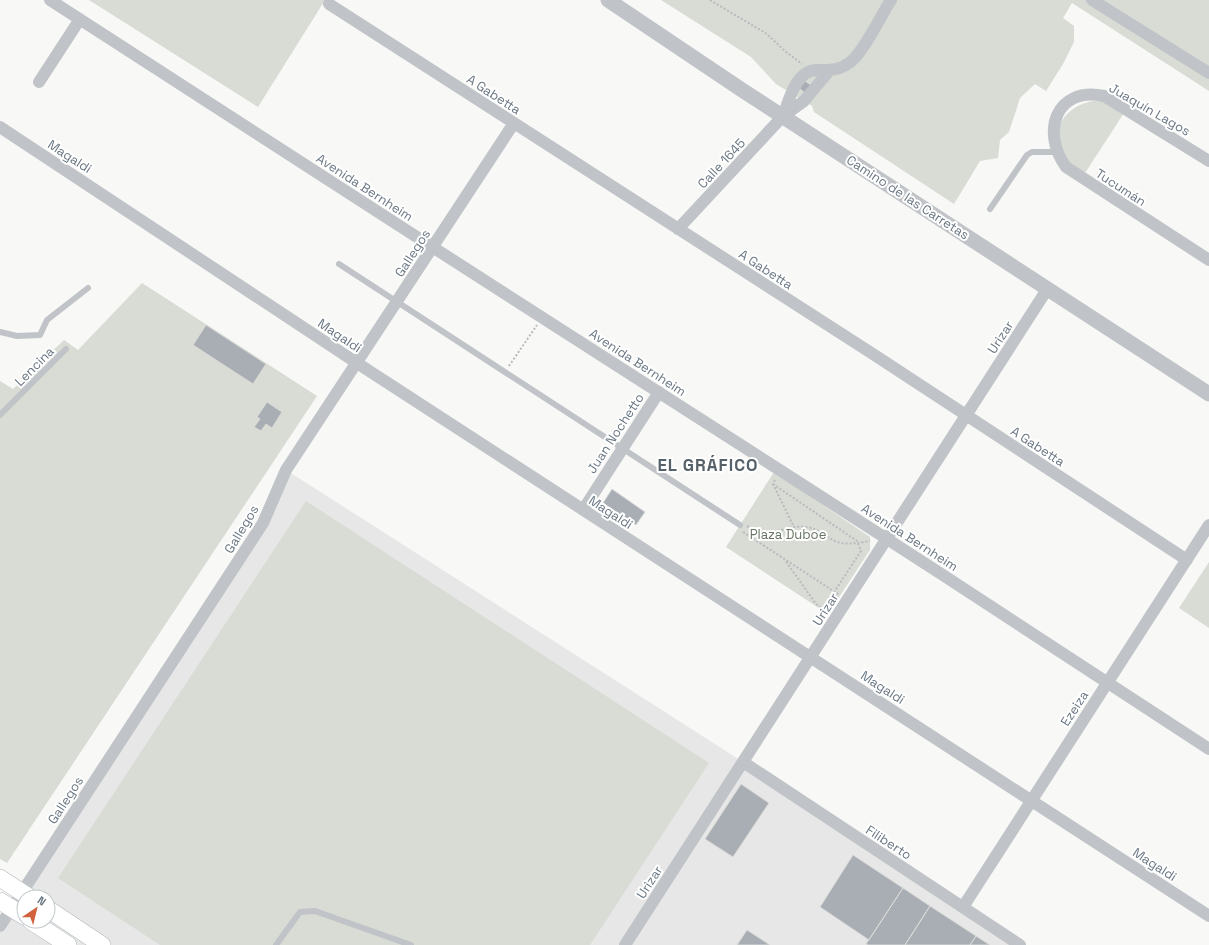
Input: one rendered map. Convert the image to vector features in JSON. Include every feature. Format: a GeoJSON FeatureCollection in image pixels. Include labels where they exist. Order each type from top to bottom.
{"type":"FeatureCollection","features":[{"type":"Feature","properties":{"kind":"main road"},"geometry":{"type":"LineString","coordinates":[[0,878],[18,889]]}},
{"type":"Feature","properties":{"kind":"main road"},"geometry":{"type":"LineString","coordinates":[[56,914],[102,945]]}},
{"type":"Feature","properties":{"kind":"main road"},"geometry":{"type":"LineString","coordinates":[[43,929],[68,945]]}},
{"type":"Feature","properties":{"kind":"street","name":"Avenida Bernheim"},"geometry":{"type":"LineString","coordinates":[[50,0],[432,248],[886,538],[1209,749]]}},
{"type":"Feature","properties":{"kind":"street","name":"Camino de las Carretas"},"geometry":{"type":"LineString","coordinates":[[608,0],[1209,394]]}},
{"type":"Feature","properties":{"kind":"street"},"geometry":{"type":"LineString","coordinates":[[783,116],[791,93],[802,76],[812,70],[829,71],[838,69],[850,63],[859,53],[891,0]]}},
{"type":"Feature","properties":{"kind":"street"},"geometry":{"type":"LineString","coordinates":[[1092,0],[1209,73]]}},
{"type":"Feature","properties":{"kind":"street","name":"A Gabetta"},"geometry":{"type":"LineString","coordinates":[[329,4],[966,415],[1187,560]]}},
{"type":"Feature","properties":{"kind":"street"},"geometry":{"type":"LineString","coordinates":[[39,82],[80,19]]}},
{"type":"Feature","properties":{"kind":"street"},"geometry":{"type":"LineString","coordinates":[[783,116],[804,101],[829,71]]}},
{"type":"Feature","properties":{"kind":"street","name":"Juaquín Lagos"},"geometry":{"type":"LineString","coordinates":[[1056,114],[1062,106],[1074,98],[1089,94],[1104,96],[1209,160]]}},
{"type":"Feature","properties":{"kind":"street","name":"Tucumán"},"geometry":{"type":"LineString","coordinates":[[1056,114],[1053,135],[1057,152],[1066,167],[1209,260]]}},
{"type":"Feature","properties":{"kind":"street","name":"Calle 1645"},"geometry":{"type":"LineString","coordinates":[[678,229],[783,116]]}},
{"type":"Feature","properties":{"kind":"street","name":"Gallegos"},"geometry":{"type":"LineString","coordinates":[[29,889],[263,523],[286,470],[514,123]]}},
{"type":"Feature","properties":{"kind":"street","name":"Magaldi"},"geometry":{"type":"LineString","coordinates":[[0,127],[357,363],[1209,916]]}},
{"type":"Feature","properties":{"kind":"street","name":"Urizar"},"geometry":{"type":"LineString","coordinates":[[625,945],[1048,288]]}},
{"type":"Feature","properties":{"kind":"street","name":"Juan Nochetto"},"geometry":{"type":"LineString","coordinates":[[583,510],[659,392]]}},
{"type":"Feature","properties":{"kind":"street","name":"Ezeiza"},"geometry":{"type":"LineString","coordinates":[[963,907],[1209,525]]}},
{"type":"Feature","properties":{"kind":"street","name":"Filiberto"},"geometry":{"type":"LineString","coordinates":[[742,762],[1020,945]]}},
{"type":"Feature","properties":{"kind":"street","name":"Gallegos"},"geometry":{"type":"LineString","coordinates":[[0,926],[12,908]]}},
{"type":"Feature","properties":{"kind":"lane"},"geometry":{"type":"LineString","coordinates":[[990,209],[1027,155],[1032,152],[1057,152]]}},
{"type":"Feature","properties":{"kind":"lane"},"geometry":{"type":"LineString","coordinates":[[339,264],[740,525]]}},
{"type":"Feature","properties":{"kind":"lane"},"geometry":{"type":"LineString","coordinates":[[0,332],[17,336],[40,335],[47,320],[88,288]]}},
{"type":"Feature","properties":{"kind":"lane","name":"Lencina"},"geometry":{"type":"LineString","coordinates":[[0,415],[66,349]]}},
{"type":"Feature","properties":{"kind":"lane"},"geometry":{"type":"LineString","coordinates":[[276,945],[300,912],[315,911],[411,945]]}},
{"type":"Feature","properties":{"kind":"path"},"geometry":{"type":"LineString","coordinates":[[710,0],[768,34],[786,52],[812,70]]}},
{"type":"Feature","properties":{"kind":"path"},"geometry":{"type":"LineString","coordinates":[[505,372],[542,318]]}},
{"type":"Feature","properties":{"kind":"path"},"geometry":{"type":"LineString","coordinates":[[784,558],[816,604],[823,609],[861,551],[858,543],[773,484],[794,527]]}},
{"type":"Feature","properties":{"kind":"path"},"geometry":{"type":"LineString","coordinates":[[848,599],[742,532],[740,525],[747,526],[756,531],[770,533],[794,527],[816,529],[835,541],[858,543],[886,538]]}},
{"type":"Feature","properties":{"kind":"shaded area"},"geometry":{"type":"Polygon","coordinates":[[[286,470],[743,762],[1020,945],[0,945],[0,926],[16,901],[16,929],[56,929],[56,889],[24,889],[263,523],[286,470]]]}},
{"type":"Feature","properties":{"kind":"green space"},"geometry":{"type":"Polygon","coordinates":[[[89,0],[325,0],[258,107],[89,0]]]}},
{"type":"Feature","properties":{"kind":"green space"},"geometry":{"type":"Polygon","coordinates":[[[661,0],[1209,0],[1209,91],[1072,3],[1063,18],[1074,26],[1074,42],[1063,64],[1046,91],[1035,84],[1020,98],[1009,132],[1000,140],[998,158],[980,161],[954,204],[814,112],[812,106],[776,84],[751,57],[661,0]]]}},
{"type":"Feature","properties":{"kind":"green space"},"geometry":{"type":"Polygon","coordinates":[[[1100,100],[1124,113],[1085,173],[1070,164],[1059,144],[1058,134],[1064,117],[1071,111],[1079,105],[1100,100]]]}},
{"type":"Feature","properties":{"kind":"green space"},"geometry":{"type":"Polygon","coordinates":[[[142,283],[317,396],[7,863],[0,859],[0,381],[13,389],[64,340],[78,350],[142,283]]]}},
{"type":"Feature","properties":{"kind":"green space","name":"Plaza Duboe"},"geometry":{"type":"Polygon","coordinates":[[[774,472],[870,537],[870,550],[828,614],[726,547],[774,472]]]}},
{"type":"Feature","properties":{"kind":"green space"},"geometry":{"type":"Polygon","coordinates":[[[306,501],[709,763],[590,945],[160,945],[58,878],[306,501]]]}},
{"type":"Feature","properties":{"kind":"green space"},"geometry":{"type":"Polygon","coordinates":[[[1209,562],[1209,628],[1179,608],[1209,562]]]}},
{"type":"Feature","properties":{"kind":"building"},"geometry":{"type":"Polygon","coordinates":[[[805,81],[811,85],[805,93],[799,88],[805,81]]]}},
{"type":"Feature","properties":{"kind":"building"},"geometry":{"type":"Polygon","coordinates":[[[206,325],[266,364],[253,384],[193,345],[206,325]]]}},
{"type":"Feature","properties":{"kind":"building"},"geometry":{"type":"Polygon","coordinates":[[[267,402],[282,412],[272,428],[266,424],[261,431],[254,427],[260,419],[257,417],[267,402]]]}},
{"type":"Feature","properties":{"kind":"building"},"geometry":{"type":"Polygon","coordinates":[[[612,489],[645,512],[636,525],[603,503],[612,489]]]}},
{"type":"Feature","properties":{"kind":"building"},"geometry":{"type":"Polygon","coordinates":[[[741,784],[769,803],[733,857],[705,839],[741,784]]]}},
{"type":"Feature","properties":{"kind":"building"},"geometry":{"type":"Polygon","coordinates":[[[853,855],[903,888],[869,940],[820,907],[853,855]]]}},
{"type":"Feature","properties":{"kind":"building"},"geometry":{"type":"Polygon","coordinates":[[[903,888],[930,906],[905,945],[866,944],[903,888]]]}},
{"type":"Feature","properties":{"kind":"building"},"geometry":{"type":"Polygon","coordinates":[[[930,906],[976,936],[970,945],[905,945],[930,906]]]}},
{"type":"Feature","properties":{"kind":"building"},"geometry":{"type":"Polygon","coordinates":[[[747,930],[770,945],[737,945],[747,930]]]}},
{"type":"Feature","properties":{"kind":"building"},"geometry":{"type":"Polygon","coordinates":[[[976,936],[990,945],[970,945],[976,936]]]}},
{"type":"Feature","properties":{"kind":"district","name":"EL GRÁFICO"},"geometry":{"type":"Point","coordinates":[708,465]}}]}
